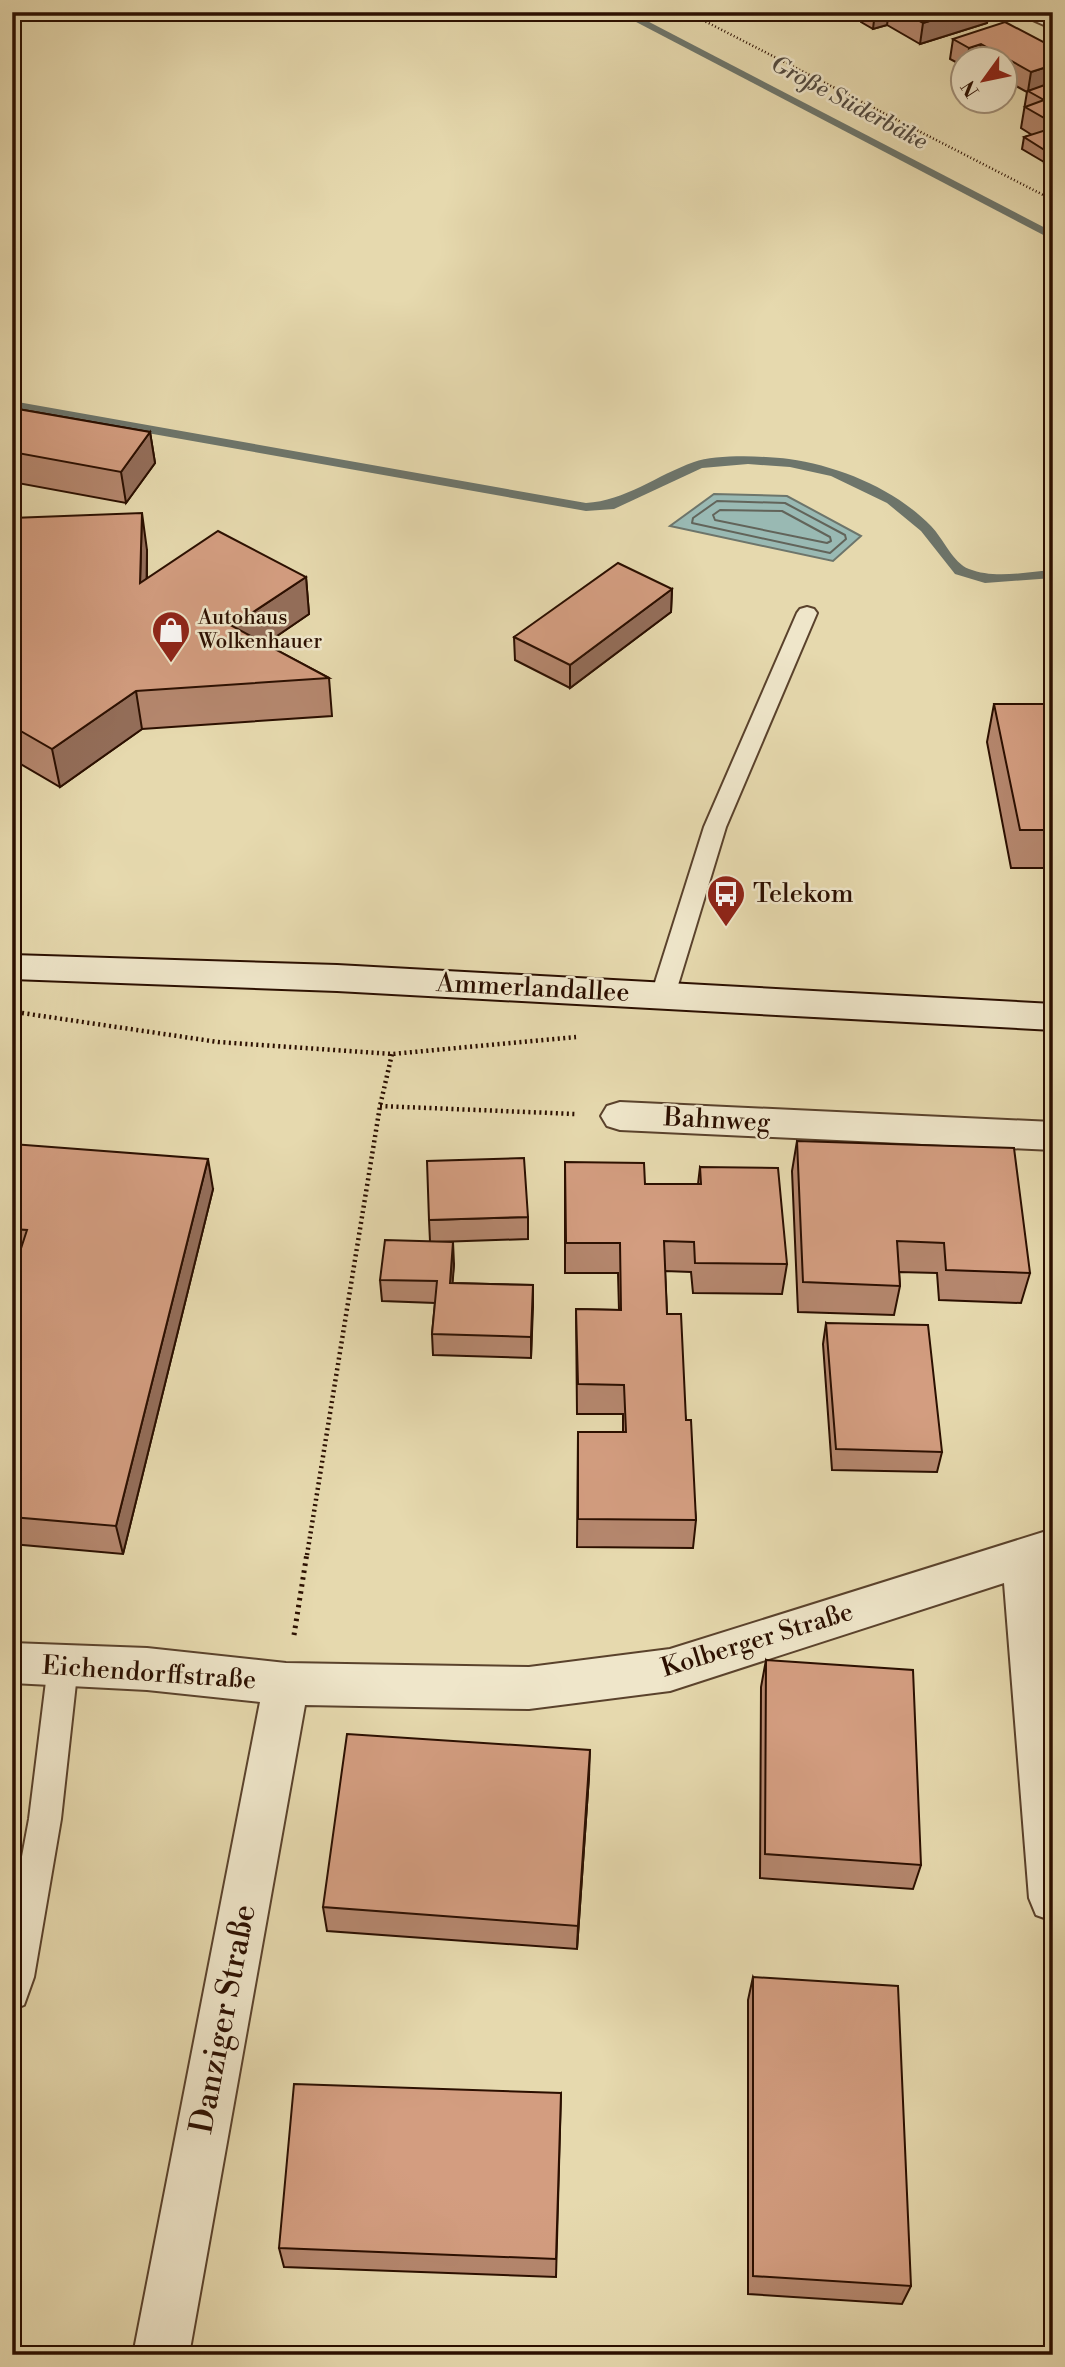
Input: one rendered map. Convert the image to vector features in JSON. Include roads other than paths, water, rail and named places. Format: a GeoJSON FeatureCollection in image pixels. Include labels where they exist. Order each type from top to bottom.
{"type":"FeatureCollection","features":[{"type":"Feature","properties":{"kind":"street"},"geometry":{"type":"LineString","coordinates":[[1034,12],[1053,22]]}},
{"type":"Feature","properties":{"kind":"street","name":"Ammerlandallee"},"geometry":{"type":"LineString","coordinates":[[12,967],[337,978],[1053,1017]]}},
{"type":"Feature","properties":{"kind":"street","name":"Bahnweg"},"geometry":{"type":"LineString","coordinates":[[620,1116],[1053,1136]]}},
{"type":"Feature","properties":{"kind":"street"},"geometry":{"type":"LineString","coordinates":[[1038,1553],[1053,1898]]}},
{"type":"Feature","properties":{"kind":"street","name":"Kolberger Straße"},"geometry":{"type":"LineString","coordinates":[[286,1684],[529,1688],[670,1670],[1038,1553]]}},
{"type":"Feature","properties":{"kind":"street","name":"Eichendorffstraße"},"geometry":{"type":"LineString","coordinates":[[12,1663],[147,1669],[286,1684]]}},
{"type":"Feature","properties":{"kind":"street","name":"Danziger Straße"},"geometry":{"type":"LineString","coordinates":[[161,2355],[286,1684]]}},
{"type":"Feature","properties":{"kind":"lane"},"geometry":{"type":"LineString","coordinates":[[663,995],[715,827],[807,612]]}},
{"type":"Feature","properties":{"kind":"lane"},"geometry":{"type":"LineString","coordinates":[[12,1993],[18,1977],[45,1819],[62,1665]]}},
{"type":"Feature","properties":{"kind":"water"},"geometry":{"type":"Polygon","coordinates":[[[714,494],[787,496],[861,536],[833,561],[670,526],[714,494]]]}},
{"type":"Feature","properties":{"kind":"waterway","name":"Große Süderbäke"},"geometry":{"type":"LineString","coordinates":[[622,12],[1053,237]]}},
{"type":"Feature","properties":{"kind":"waterway"},"geometry":{"type":"LineString","coordinates":[[12,405],[586,507],[609,506],[699,464],[748,460],[790,463],[835,473],[892,500],[926,528],[960,571],[985,579],[1053,574]]}},
{"type":"Feature","properties":{"kind":"place","name":"Autohaus Wolkenhauer"},"geometry":{"type":"Point","coordinates":[171,664]}},
{"type":"Feature","properties":{"kind":"place","name":"Telekom"},"geometry":{"type":"Point","coordinates":[726,928]}}]}
